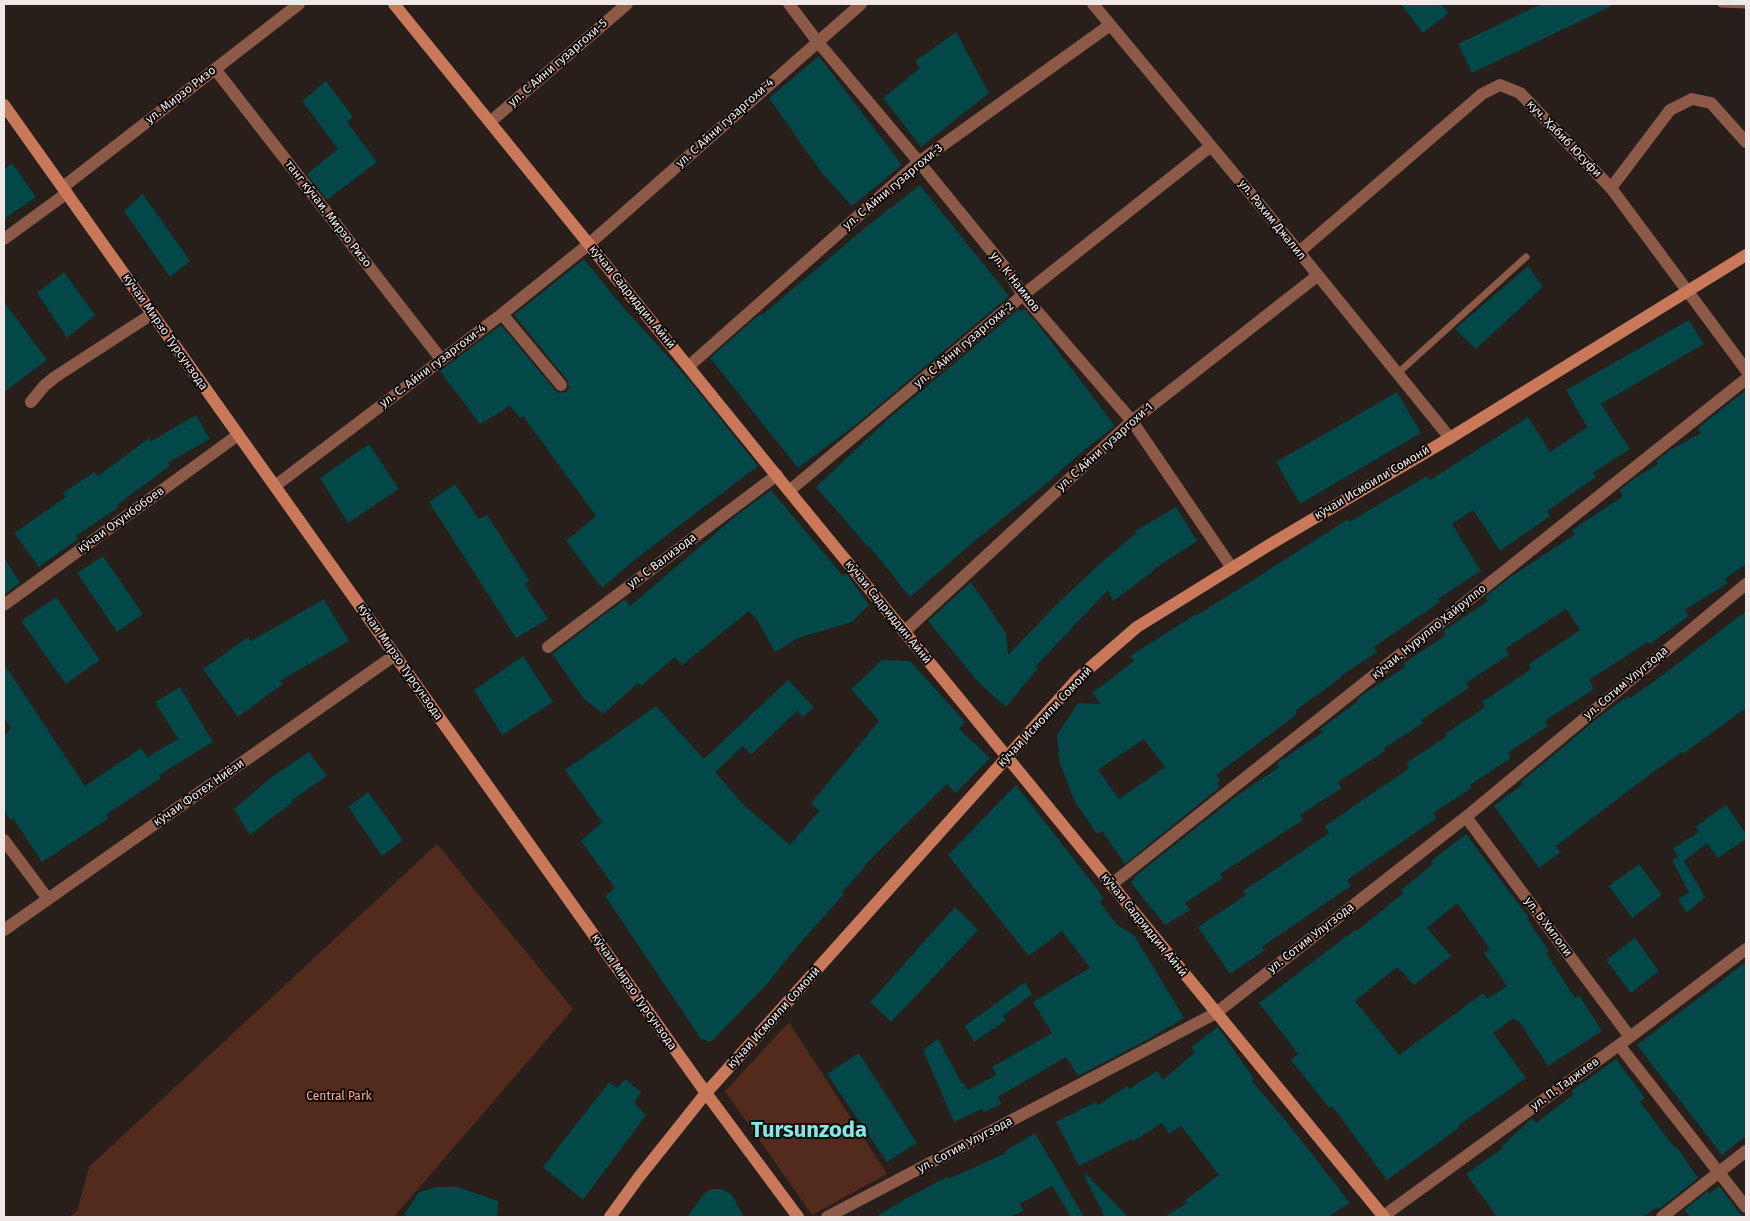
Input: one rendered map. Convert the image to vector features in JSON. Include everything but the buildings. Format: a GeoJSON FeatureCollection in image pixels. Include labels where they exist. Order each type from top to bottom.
{"type":"FeatureCollection","features":[{"type":"Feature","properties":{"kind":"street","name":"ул. Мирзо Ризо"},"geometry":{"type":"LineString","coordinates":[[4,239],[299,4]]}},
{"type":"Feature","properties":{"kind":"street","name":"кӯчаи Садриддин Айнӣ"},"geometry":{"type":"LineString","coordinates":[[394,4],[789,491],[1383,1217]]}},
{"type":"Feature","properties":{"kind":"street","name":"ул. С Айни гузаргохи-5"},"geometry":{"type":"LineString","coordinates":[[490,122],[626,4]]}},
{"type":"Feature","properties":{"kind":"street","name":"ул. К Наимов"},"geometry":{"type":"LineString","coordinates":[[789,4],[817,42],[919,162],[1007,270],[1023,295],[1132,421],[1232,568]]}},
{"type":"Feature","properties":{"kind":"street","name":"ул. С Айни гузаргохи-4"},"geometry":{"type":"LineString","coordinates":[[589,244],[861,4]]}},
{"type":"Feature","properties":{"kind":"street","name":"ул. Рахим Джалил"},"geometry":{"type":"LineString","coordinates":[[1093,4],[1299,252],[1450,438]]}},
{"type":"Feature","properties":{"kind":"street","name":"ул. С Айни гузаргохи-3"},"geometry":{"type":"LineString","coordinates":[[688,366],[919,162],[1110,24]]}},
{"type":"Feature","properties":{"kind":"street","name":"танг кӯчаи. Мирзо Ризо"},"geometry":{"type":"LineString","coordinates":[[215,69],[441,359]]}},
{"type":"Feature","properties":{"kind":"street","name":"куч. Ҳабиб Юсуфи"},"geometry":{"type":"LineString","coordinates":[[1299,252],[1482,94],[1500,85],[1520,93],[1611,188],[1746,370]]}},
{"type":"Feature","properties":{"kind":"street"},"geometry":{"type":"LineString","coordinates":[[1611,188],[1670,110],[1692,99],[1711,103],[1746,142]]}},
{"type":"Feature","properties":{"kind":"street","name":"кӯчаи Мирзо Турсунзода"},"geometry":{"type":"LineString","coordinates":[[4,106],[706,1093],[798,1217]]}},
{"type":"Feature","properties":{"kind":"street","name":"ул. С Айни гузаргохи-2"},"geometry":{"type":"LineString","coordinates":[[789,491],[1023,295],[1211,146]]}},
{"type":"Feature","properties":{"kind":"street","name":"ул. С. Айни гузаргохи-4"},"geometry":{"type":"LineString","coordinates":[[276,486],[502,314],[589,244]]}},
{"type":"Feature","properties":{"kind":"street","name":"кӯчаи Исмоили Сомонӣ"},"geometry":{"type":"LineString","coordinates":[[610,1217],[706,1093],[1078,678],[1137,627],[1450,438],[1746,255]]}},
{"type":"Feature","properties":{"kind":"street","name":"ул. С Айни гузаргохи-1"},"geometry":{"type":"LineString","coordinates":[[904,632],[1132,421],[1317,276]]}},
{"type":"Feature","properties":{"kind":"street"},"geometry":{"type":"LineString","coordinates":[[31,402],[44,386],[55,377],[152,314]]}},
{"type":"Feature","properties":{"kind":"street"},"geometry":{"type":"LineString","coordinates":[[502,314],[561,385]]}},
{"type":"Feature","properties":{"kind":"street","name":"кӯчаи. Нурулло Хайрулло"},"geometry":{"type":"LineString","coordinates":[[1112,884],[1746,379]]}},
{"type":"Feature","properties":{"kind":"street","name":"кӯчаи Охунбобоев"},"geometry":{"type":"LineString","coordinates":[[4,605],[238,435]]}},
{"type":"Feature","properties":{"kind":"street","name":"ул. С Вализода"},"geometry":{"type":"LineString","coordinates":[[548,647],[777,476]]}},
{"type":"Feature","properties":{"kind":"street","name":"ул. Сотим Улугзода"},"geometry":{"type":"LineString","coordinates":[[827,1217],[1216,1013],[1466,817],[1746,584]]}},
{"type":"Feature","properties":{"kind":"street","name":"кӯчаи Фотех Ниёзи"},"geometry":{"type":"LineString","coordinates":[[4,930],[395,655]]}},
{"type":"Feature","properties":{"kind":"street","name":"ул. Б Хилоли"},"geometry":{"type":"LineString","coordinates":[[1466,817],[1630,1037]]}},
{"type":"Feature","properties":{"kind":"street"},"geometry":{"type":"LineString","coordinates":[[4,840],[48,899]]}},
{"type":"Feature","properties":{"kind":"street","name":"ул. П. Таджиев"},"geometry":{"type":"LineString","coordinates":[[1383,1217],[1630,1037],[1746,949]]}},
{"type":"Feature","properties":{"kind":"street"},"geometry":{"type":"LineString","coordinates":[[1619,1045],[1718,1173],[1746,1206]]}},
{"type":"Feature","properties":{"kind":"street"},"geometry":{"type":"LineString","coordinates":[[1662,1217],[1746,1151]]}},
{"type":"Feature","properties":{"kind":"lane"},"geometry":{"type":"LineString","coordinates":[[1721,4],[1746,5]]}},
{"type":"Feature","properties":{"kind":"lane"},"geometry":{"type":"LineString","coordinates":[[1397,374],[1526,257]]}},
{"type":"Feature","properties":{"kind":"green space","name":"Central Park"},"geometry":{"type":"Polygon","coordinates":[[[437,844],[573,1009],[394,1217],[69,1217],[77,1211],[89,1167],[437,844]]]}},
{"type":"Feature","properties":{"kind":"green space"},"geometry":{"type":"Polygon","coordinates":[[[789,1022],[887,1174],[812,1215],[725,1091],[789,1022]]]}},
{"type":"Feature","properties":{"kind":"district","name":"Tursunzoda"},"geometry":{"type":"Point","coordinates":[809,1131]}}]}
